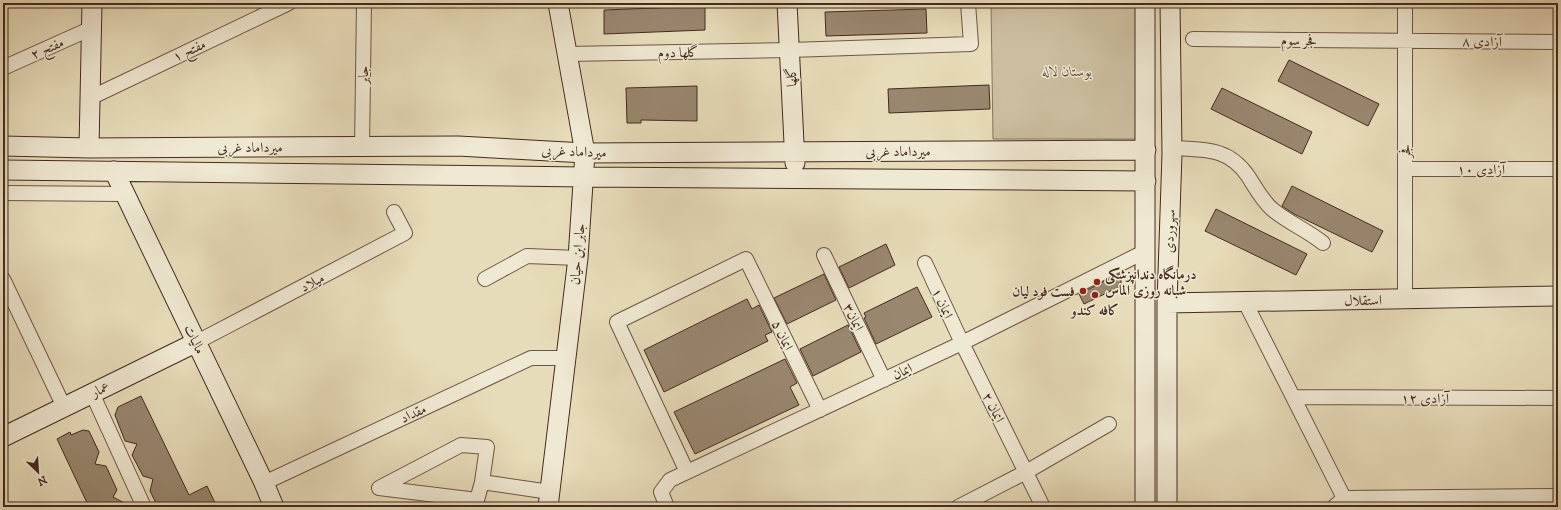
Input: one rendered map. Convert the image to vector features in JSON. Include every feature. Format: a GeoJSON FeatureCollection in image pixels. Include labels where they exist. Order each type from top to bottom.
{"type":"FeatureCollection","features":[{"type":"Feature","properties":{"kind":"street"},"geometry":{"type":"LineString","coordinates":[[89,148],[92,3]]}},
{"type":"Feature","properties":{"kind":"street","name":"مفتح ۱"},"geometry":{"type":"LineString","coordinates":[[90,98],[289,3]]}},
{"type":"Feature","properties":{"kind":"street","name":"جابر"},"geometry":{"type":"LineString","coordinates":[[362,147],[364,3]]}},
{"type":"Feature","properties":{"kind":"street","name":"جابر ابن حیان"},"geometry":{"type":"LineString","coordinates":[[549,499],[578,258],[585,153],[558,3]]}},
{"type":"Feature","properties":{"kind":"street","name":"گلها"},"geometry":{"type":"LineString","coordinates":[[787,3],[796,178]]}},
{"type":"Feature","properties":{"kind":"street","name":"گلها دوم"},"geometry":{"type":"LineString","coordinates":[[567,54],[790,50],[971,44],[968,3]]}},
{"type":"Feature","properties":{"kind":"street","name":"سهروردی"},"geometry":{"type":"LineString","coordinates":[[1145,3],[1145,507]]}},
{"type":"Feature","properties":{"kind":"street","name":"سهروردی"},"geometry":{"type":"LineString","coordinates":[[1167,507],[1167,303],[1172,148],[1170,3]]}},
{"type":"Feature","properties":{"kind":"street","name":"فجر"},"geometry":{"type":"LineString","coordinates":[[1405,3],[1405,299]]}},
{"type":"Feature","properties":{"kind":"street","name":"مفتح ۲"},"geometry":{"type":"LineString","coordinates":[[3,68],[92,28]]}},
{"type":"Feature","properties":{"kind":"street","name":"فجر سوم"},"geometry":{"type":"LineString","coordinates":[[1193,39],[1406,40]]}},
{"type":"Feature","properties":{"kind":"street","name":"آزادی ۸"},"geometry":{"type":"LineString","coordinates":[[1406,40],[1558,42]]}},
{"type":"Feature","properties":{"kind":"street","name":"میرداماد غربی"},"geometry":{"type":"LineString","coordinates":[[3,146],[89,148],[458,146],[585,153],[1146,150]]}},
{"type":"Feature","properties":{"kind":"street"},"geometry":{"type":"LineString","coordinates":[[1172,148],[1216,151],[1228,156],[1243,169],[1270,207],[1282,217],[1322,243]]}},
{"type":"Feature","properties":{"kind":"street","name":"آزادی ۱۰"},"geometry":{"type":"LineString","coordinates":[[1405,169],[1558,169]]}},
{"type":"Feature","properties":{"kind":"street","name":"میرداماد غربی"},"geometry":{"type":"LineString","coordinates":[[3,170],[583,177],[1146,181]]}},
{"type":"Feature","properties":{"kind":"street","name":"مالیات"},"geometry":{"type":"LineString","coordinates":[[114,171],[197,342],[274,507]]}},
{"type":"Feature","properties":{"kind":"street"},"geometry":{"type":"LineString","coordinates":[[3,193],[125,194]]}},
{"type":"Feature","properties":{"kind":"street","name":"میلاد"},"geometry":{"type":"LineString","coordinates":[[197,342],[405,233],[394,212]]}},
{"type":"Feature","properties":{"kind":"street","name":"ایمان"},"geometry":{"type":"LineString","coordinates":[[667,507],[661,492],[670,480],[962,343],[1146,252]]}},
{"type":"Feature","properties":{"kind":"street","name":"ایمان۳"},"geometry":{"type":"LineString","coordinates":[[824,255],[884,380]]}},
{"type":"Feature","properties":{"kind":"street"},"geometry":{"type":"LineString","coordinates":[[485,278],[527,256],[578,258]]}},
{"type":"Feature","properties":{"kind":"street","name":"ایمان ۵"},"geometry":{"type":"LineString","coordinates":[[688,472],[617,322],[746,260],[820,410]]}},
{"type":"Feature","properties":{"kind":"street","name":"ایمان ۱"},"geometry":{"type":"LineString","coordinates":[[925,263],[962,343]]}},
{"type":"Feature","properties":{"kind":"street"},"geometry":{"type":"LineString","coordinates":[[3,279],[64,407]]}},
{"type":"Feature","properties":{"kind":"street","name":"استقلال"},"geometry":{"type":"LineString","coordinates":[[1167,303],[1558,296]]}},
{"type":"Feature","properties":{"kind":"street"},"geometry":{"type":"LineString","coordinates":[[1245,302],[1293,397],[1339,503],[1558,496]]}},
{"type":"Feature","properties":{"kind":"street","name":"عمار"},"geometry":{"type":"LineString","coordinates":[[4,435],[197,342]]}},
{"type":"Feature","properties":{"kind":"street","name":"ایمان ۲"},"geometry":{"type":"LineString","coordinates":[[962,343],[1044,507]]}},
{"type":"Feature","properties":{"kind":"street","name":"مقداد"},"geometry":{"type":"LineString","coordinates":[[264,483],[530,358],[566,358]]}},
{"type":"Feature","properties":{"kind":"street"},"geometry":{"type":"LineString","coordinates":[[92,393],[144,507]]}},
{"type":"Feature","properties":{"kind":"street","name":"آزادی ۱۲"},"geometry":{"type":"LineString","coordinates":[[1293,397],[1558,398]]}},
{"type":"Feature","properties":{"kind":"street"},"geometry":{"type":"LineString","coordinates":[[958,507],[1026,472],[1109,424]]}},
{"type":"Feature","properties":{"kind":"street"},"geometry":{"type":"LineString","coordinates":[[461,445],[487,447],[482,482],[477,500],[379,488],[461,445]]}},
{"type":"Feature","properties":{"kind":"street"},"geometry":{"type":"LineString","coordinates":[[482,482],[549,499]]}},
{"type":"Feature","properties":{"kind":"green space","name":"بوستان لاله"},"geometry":{"type":"Polygon","coordinates":[[[991,3],[1140,3],[1146,139],[993,139],[991,3]]]}},
{"type":"Feature","properties":{"kind":"building"},"geometry":{"type":"Polygon","coordinates":[[[705,6],[705,30],[604,34],[604,10],[705,6]]]}},
{"type":"Feature","properties":{"kind":"building"},"geometry":{"type":"Polygon","coordinates":[[[926,9],[927,33],[826,36],[825,12],[926,9]]]}},
{"type":"Feature","properties":{"kind":"building"},"geometry":{"type":"Polygon","coordinates":[[[1289,60],[1379,104],[1368,126],[1278,81],[1289,60]]]}},
{"type":"Feature","properties":{"kind":"building"},"geometry":{"type":"Polygon","coordinates":[[[989,85],[990,109],[889,113],[888,89],[989,85]]]}},
{"type":"Feature","properties":{"kind":"building"},"geometry":{"type":"Polygon","coordinates":[[[697,86],[697,121],[641,120],[641,123],[627,123],[626,88],[697,86]]]}},
{"type":"Feature","properties":{"kind":"building"},"geometry":{"type":"Polygon","coordinates":[[[1222,88],[1312,132],[1302,154],[1211,109],[1222,88]]]}},
{"type":"Feature","properties":{"kind":"building"},"geometry":{"type":"Polygon","coordinates":[[[1292,186],[1383,231],[1372,252],[1294,214],[1282,206],[1292,186]]]}},
{"type":"Feature","properties":{"kind":"building"},"geometry":{"type":"Polygon","coordinates":[[[1216,209],[1307,254],[1296,275],[1205,231],[1216,209]]]}},
{"type":"Feature","properties":{"kind":"building"},"geometry":{"type":"Polygon","coordinates":[[[886,244],[895,265],[849,288],[839,267],[886,244]]]}},
{"type":"Feature","properties":{"kind":"building"},"geometry":{"type":"Polygon","coordinates":[[[1121,273],[1121,286],[1084,304],[1079,294],[1121,273]]]}},
{"type":"Feature","properties":{"kind":"building"},"geometry":{"type":"Polygon","coordinates":[[[824,274],[836,300],[787,324],[774,298],[824,274]]]}},
{"type":"Feature","properties":{"kind":"building"},"geometry":{"type":"Polygon","coordinates":[[[917,287],[932,317],[876,344],[864,318],[866,317],[864,313],[917,287]]]}},
{"type":"Feature","properties":{"kind":"building"},"geometry":{"type":"Polygon","coordinates":[[[747,299],[752,309],[759,305],[772,332],[765,335],[768,341],[664,392],[644,350],[747,299]]]}},
{"type":"Feature","properties":{"kind":"building"},"geometry":{"type":"Polygon","coordinates":[[[848,325],[861,352],[813,376],[800,349],[848,325]]]}},
{"type":"Feature","properties":{"kind":"building"},"geometry":{"type":"Polygon","coordinates":[[[785,359],[797,383],[790,387],[799,405],[695,454],[674,412],[785,359]]]}},
{"type":"Feature","properties":{"kind":"building"},"geometry":{"type":"Polygon","coordinates":[[[141,396],[189,495],[207,486],[217,507],[158,507],[150,491],[153,479],[143,476],[132,455],[137,444],[125,441],[115,415],[118,407],[141,396]]]}},
{"type":"Feature","properties":{"kind":"building"},"geometry":{"type":"Polygon","coordinates":[[[83,430],[89,431],[99,452],[95,464],[106,466],[117,490],[113,497],[132,507],[89,507],[57,439],[70,432],[71,435],[83,430]]]}},
{"type":"Feature","properties":{"kind":"place","name":"درمانگاه دندان‍‍پزشکی شبانه روزی الماس"},"geometry":{"type":"Point","coordinates":[1097,282]}},
{"type":"Feature","properties":{"kind":"place","name":"فست فود لیان"},"geometry":{"type":"Point","coordinates":[1083,291]}},
{"type":"Feature","properties":{"kind":"place","name":"کافه کندو"},"geometry":{"type":"Point","coordinates":[1095,295]}}]}
